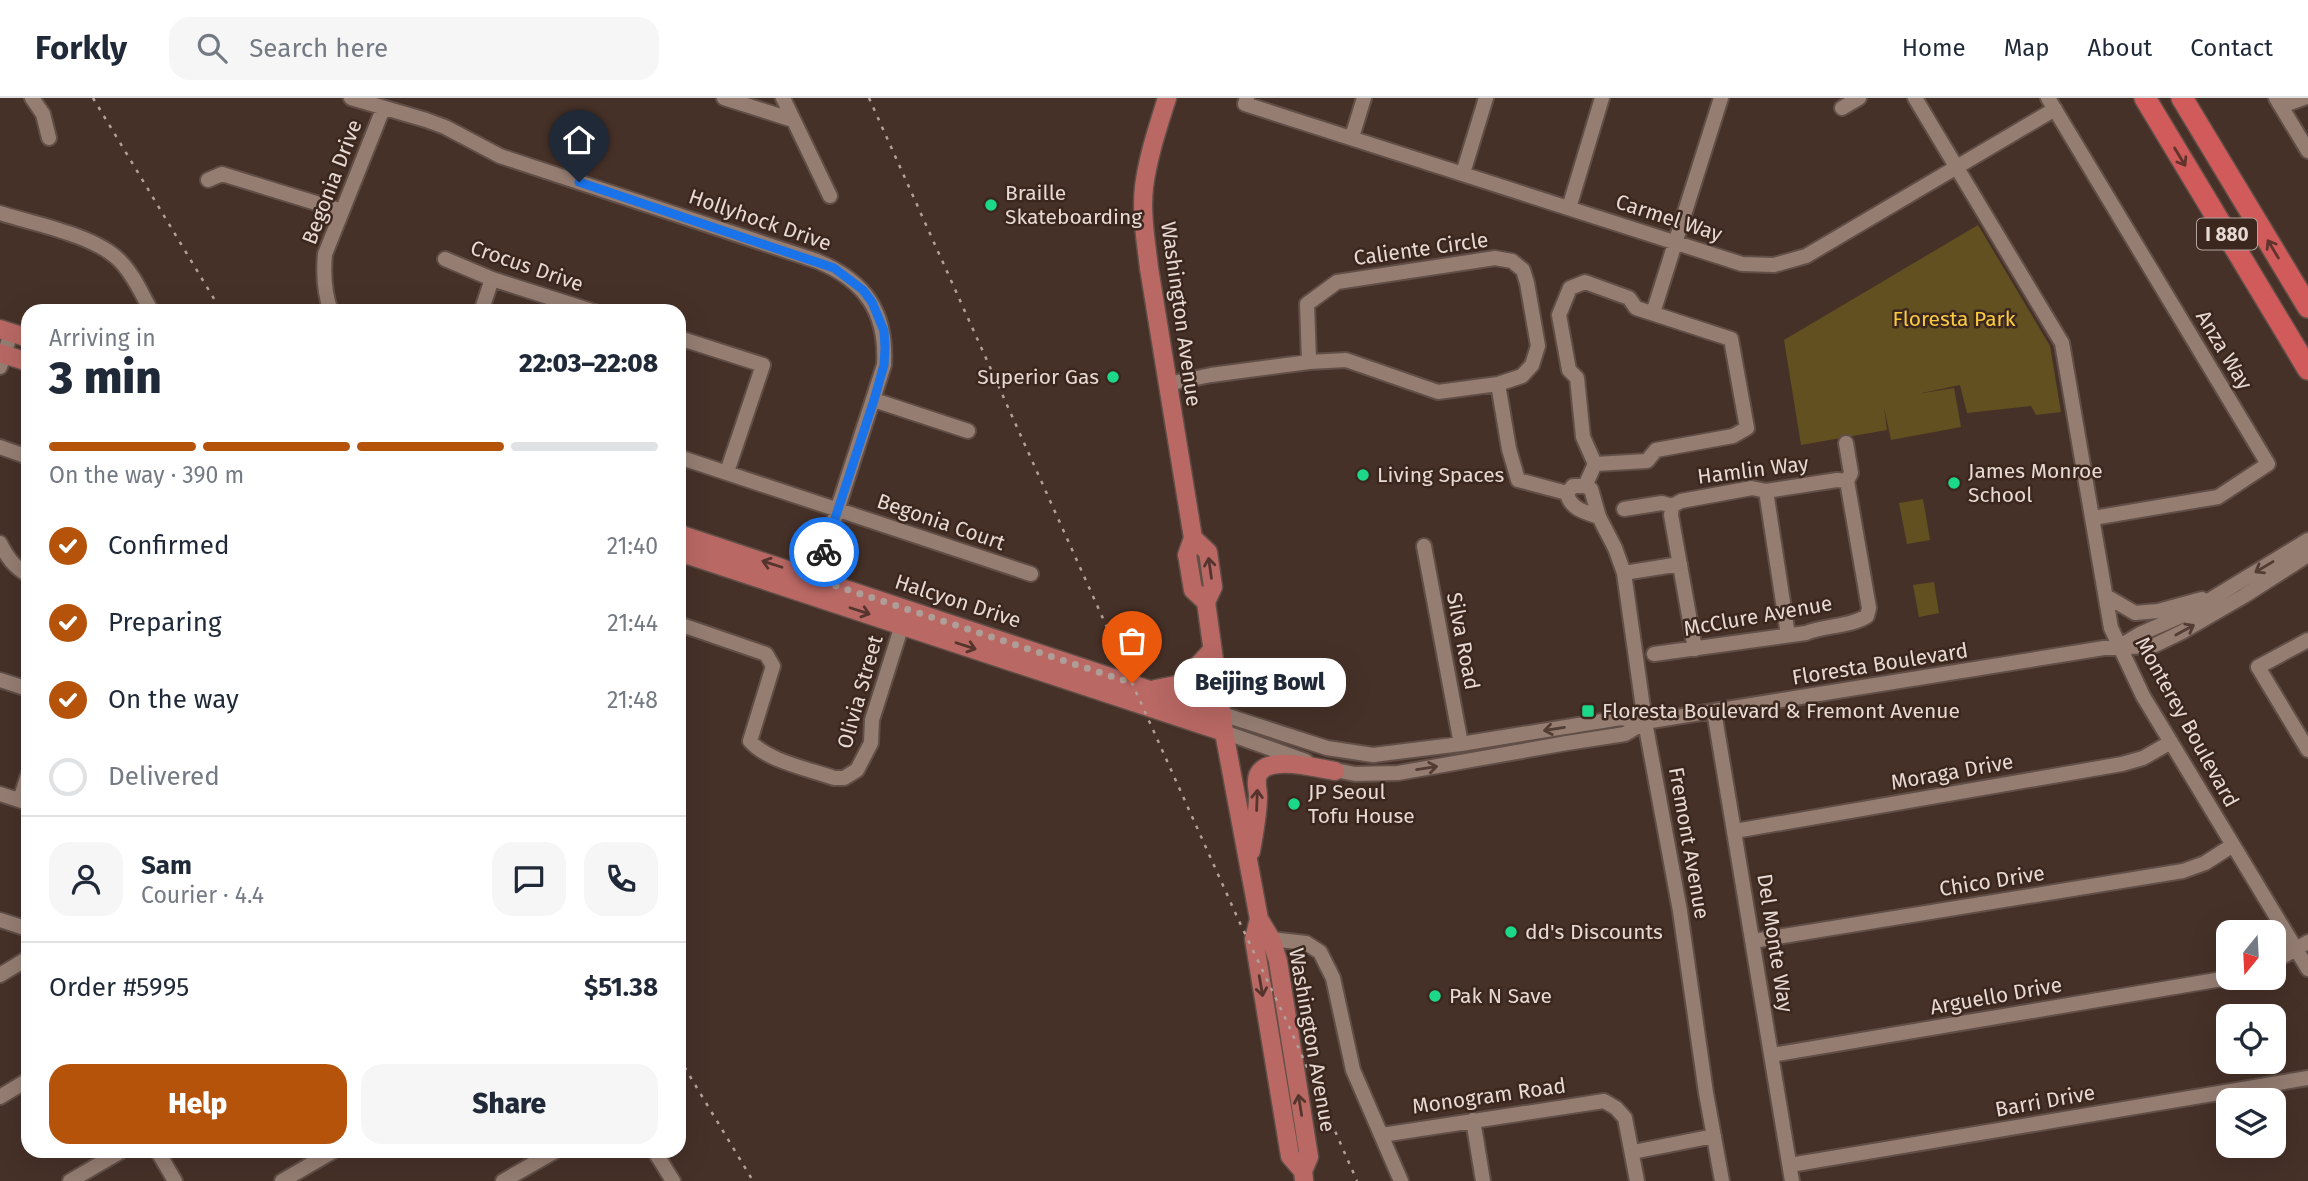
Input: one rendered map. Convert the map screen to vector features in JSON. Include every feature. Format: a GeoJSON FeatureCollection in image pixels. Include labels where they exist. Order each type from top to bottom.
{"type":"FeatureCollection","features":[{"type":"Feature","properties":{"kind":"highway","name":"I 880"},"geometry":{"type":"LineString","coordinates":[[2145,98],[2308,369]]}},
{"type":"Feature","properties":{"kind":"highway","name":"I 880"},"geometry":{"type":"LineString","coordinates":[[2182,98],[2308,307]]}},
{"type":"Feature","properties":{"kind":"main road","name":"Washington Avenue"},"geometry":{"type":"LineString","coordinates":[[1167,98],[1152,145],[1144,188],[1149,268],[1193,538],[1208,552],[1213,587],[1206,602],[1212,650],[1249,868],[1259,919],[1271,939],[1278,961],[1309,1157],[1303,1176]]}},
{"type":"Feature","properties":{"kind":"main road"},"geometry":{"type":"LineString","coordinates":[[1,358],[21,361]]}},
{"type":"Feature","properties":{"kind":"main road","name":"Halcyon Drive"},"geometry":{"type":"LineString","coordinates":[[686,536],[1152,690],[1223,723]]}},
{"type":"Feature","properties":{"kind":"main road","name":"Halcyon Drive"},"geometry":{"type":"LineString","coordinates":[[686,554],[1095,691],[1223,723]]}},
{"type":"Feature","properties":{"kind":"main road"},"geometry":{"type":"LineString","coordinates":[[1152,690],[1181,684],[1212,650]]}},
{"type":"Feature","properties":{"kind":"main road"},"geometry":{"type":"LineString","coordinates":[[1249,868],[1258,797],[1256,778],[1263,768],[1292,764],[1335,771]]}},
{"type":"Feature","properties":{"kind":"main road","name":"Washington Avenue"},"geometry":{"type":"LineString","coordinates":[[1259,919],[1254,939],[1290,1156],[1303,1176]]}},
{"type":"Feature","properties":{"kind":"street"},"geometry":{"type":"LineString","coordinates":[[32,98],[43,114],[49,138]]}},
{"type":"Feature","properties":{"kind":"street","name":"Hollyhock Drive"},"geometry":{"type":"LineString","coordinates":[[351,98],[445,127],[500,156],[834,268],[863,290],[879,316],[884,331],[884,365],[815,579]]}},
{"type":"Feature","properties":{"kind":"street"},"geometry":{"type":"LineString","coordinates":[[724,98],[793,120]]}},
{"type":"Feature","properties":{"kind":"street"},"geometry":{"type":"LineString","coordinates":[[783,98],[830,196]]}},
{"type":"Feature","properties":{"kind":"street"},"geometry":{"type":"LineString","coordinates":[[1352,137],[1364,98]]}},
{"type":"Feature","properties":{"kind":"street"},"geometry":{"type":"LineString","coordinates":[[1463,173],[1486,98]]}},
{"type":"Feature","properties":{"kind":"street"},"geometry":{"type":"LineString","coordinates":[[1569,208],[1602,98]]}},
{"type":"Feature","properties":{"kind":"street"},"geometry":{"type":"LineString","coordinates":[[1653,313],[1721,98]]}},
{"type":"Feature","properties":{"kind":"street"},"geometry":{"type":"LineString","coordinates":[[1842,108],[1859,98]]}},
{"type":"Feature","properties":{"kind":"street","name":"Monterey Boulevard"},"geometry":{"type":"LineString","coordinates":[[1915,98],[2062,343],[2111,628],[2138,686],[2171,742],[2233,845],[2302,946],[2308,969]]}},
{"type":"Feature","properties":{"kind":"street"},"geometry":{"type":"LineString","coordinates":[[2304,98],[2278,102],[2308,151]]}},
{"type":"Feature","properties":{"kind":"street","name":"Carmel Way"},"geometry":{"type":"LineString","coordinates":[[1246,101],[1675,244],[1742,264],[1774,265],[1806,256],[1959,168],[2051,104]]}},
{"type":"Feature","properties":{"kind":"street","name":"Anza Way"},"geometry":{"type":"LineString","coordinates":[[2051,104],[2268,464],[2218,497],[2092,518]]}},
{"type":"Feature","properties":{"kind":"street","name":"Begonia Drive"},"geometry":{"type":"LineString","coordinates":[[329,304],[323,276],[325,254],[383,109]]}},
{"type":"Feature","properties":{"kind":"street"},"geometry":{"type":"LineString","coordinates":[[208,180],[222,174],[342,211]]}},
{"type":"Feature","properties":{"kind":"street"},"geometry":{"type":"LineString","coordinates":[[0,213],[93,242],[119,260],[147,304]]}},
{"type":"Feature","properties":{"kind":"street","name":"Caliente Circle"},"geometry":{"type":"LineString","coordinates":[[1309,362],[1307,304],[1337,282],[1495,258],[1512,261],[1523,270],[1538,346],[1532,365],[1522,376],[1498,384]]}},
{"type":"Feature","properties":{"kind":"street","name":"Crocus Drive"},"geometry":{"type":"LineString","coordinates":[[445,260],[492,279],[570,304]]}},
{"type":"Feature","properties":{"kind":"street"},"geometry":{"type":"LineString","coordinates":[[484,304],[492,279]]}},
{"type":"Feature","properties":{"kind":"street"},"geometry":{"type":"LineString","coordinates":[[1595,464],[1647,461],[1656,450],[1733,436],[1747,428],[1731,339],[1636,308],[1629,298],[1585,282],[1570,288],[1559,315],[1569,370],[1577,378],[1583,437],[1595,464],[1586,486],[1573,486],[1567,493],[1567,498],[1576,509],[1599,517]]}},
{"type":"Feature","properties":{"kind":"street"},"geometry":{"type":"LineString","coordinates":[[1,358],[13,333]]}},
{"type":"Feature","properties":{"kind":"street"},"geometry":{"type":"LineString","coordinates":[[686,340],[763,365],[727,472]]}},
{"type":"Feature","properties":{"kind":"street"},"geometry":{"type":"LineString","coordinates":[[1167,384],[1211,375],[1346,360],[1438,391],[1498,384],[1509,449],[1518,480],[1567,493]]}},
{"type":"Feature","properties":{"kind":"street"},"geometry":{"type":"LineString","coordinates":[[874,400],[968,431]]}},
{"type":"Feature","properties":{"kind":"street"},"geometry":{"type":"LineString","coordinates":[[1846,443],[1851,473],[1847,481]]}},
{"type":"Feature","properties":{"kind":"street"},"geometry":{"type":"LineString","coordinates":[[0,447],[21,454]]}},
{"type":"Feature","properties":{"kind":"street"},"geometry":{"type":"LineString","coordinates":[[686,459],[838,509]]}},
{"type":"Feature","properties":{"kind":"street","name":"Hamlin Way"},"geometry":{"type":"LineString","coordinates":[[1624,509],[1662,503],[1672,506],[1681,501],[1752,488],[1766,491],[1847,481]]}},
{"type":"Feature","properties":{"kind":"street","name":"McClure Avenue"},"geometry":{"type":"LineString","coordinates":[[1654,654],[1788,635],[1860,621],[1867,616],[1869,608],[1847,481]]}},
{"type":"Feature","properties":{"kind":"street","name":"Fremont Avenue"},"geometry":{"type":"LineString","coordinates":[[1586,486],[1591,489],[1599,517],[1624,573],[1645,722],[1680,911],[1722,1181]]}},
{"type":"Feature","properties":{"kind":"street"},"geometry":{"type":"LineString","coordinates":[[1766,491],[1788,635]]}},
{"type":"Feature","properties":{"kind":"street"},"geometry":{"type":"LineString","coordinates":[[1672,506],[1671,515],[1695,649]]}},
{"type":"Feature","properties":{"kind":"street","name":"Begonia Court"},"geometry":{"type":"LineString","coordinates":[[838,509],[1031,574]]}},
{"type":"Feature","properties":{"kind":"street","name":"Floresta Boulevard"},"geometry":{"type":"LineString","coordinates":[[2120,646],[2190,612],[2308,540]]}},
{"type":"Feature","properties":{"kind":"street"},"geometry":{"type":"LineString","coordinates":[[0,543],[7,558],[21,571]]}},
{"type":"Feature","properties":{"kind":"street","name":"Silva Road"},"geometry":{"type":"LineString","coordinates":[[1424,545],[1461,744]]}},
{"type":"Feature","properties":{"kind":"street","name":"Floresta Boulevard"},"geometry":{"type":"LineString","coordinates":[[1223,723],[1327,748],[1373,755],[1394,754],[1621,718],[1645,722],[2120,646],[2153,646],[2244,596],[2308,555]]}},
{"type":"Feature","properties":{"kind":"street"},"geometry":{"type":"LineString","coordinates":[[1624,573],[1680,564]]}},
{"type":"Feature","properties":{"kind":"street"},"geometry":{"type":"LineString","coordinates":[[2106,596],[2135,613],[2158,611],[2221,594]]}},
{"type":"Feature","properties":{"kind":"street","name":"Olivia Street"},"geometry":{"type":"LineString","coordinates":[[686,626],[766,654],[773,666],[750,741],[756,748],[834,778],[845,778],[857,770],[871,743],[872,720],[902,625]]}},
{"type":"Feature","properties":{"kind":"street"},"geometry":{"type":"LineString","coordinates":[[2308,640],[2258,667],[2308,750]]}},
{"type":"Feature","properties":{"kind":"street"},"geometry":{"type":"LineString","coordinates":[[0,680],[21,687]]}},
{"type":"Feature","properties":{"kind":"street","name":"Del Monte Way"},"geometry":{"type":"LineString","coordinates":[[1714,711],[1792,1181]]}},
{"type":"Feature","properties":{"kind":"street","name":"Floresta Boulevard"},"geometry":{"type":"LineString","coordinates":[[1223,723],[1335,771],[1355,774],[1398,773],[1625,734],[1645,722]]}},
{"type":"Feature","properties":{"kind":"street","name":"Moraga Drive"},"geometry":{"type":"LineString","coordinates":[[1735,831],[2122,764],[2143,758],[2171,742]]}},
{"type":"Feature","properties":{"kind":"street"},"geometry":{"type":"LineString","coordinates":[[0,794],[21,801]]}},
{"type":"Feature","properties":{"kind":"street","name":"Chico Drive"},"geometry":{"type":"LineString","coordinates":[[1753,941],[2183,871],[2205,863],[2233,845]]}},
{"type":"Feature","properties":{"kind":"street"},"geometry":{"type":"LineString","coordinates":[[0,920],[21,927]]}},
{"type":"Feature","properties":{"kind":"street"},"geometry":{"type":"LineString","coordinates":[[1256,954],[1271,939],[1306,943],[1320,952],[1333,978],[1353,1070],[1401,1181]]}},
{"type":"Feature","properties":{"kind":"street"},"geometry":{"type":"LineString","coordinates":[[2286,955],[2302,946]]}},
{"type":"Feature","properties":{"kind":"street"},"geometry":{"type":"LineString","coordinates":[[0,975],[21,962]]}},
{"type":"Feature","properties":{"kind":"street","name":"Arguello Drive"},"geometry":{"type":"LineString","coordinates":[[1772,1055],[2216,980]]}},
{"type":"Feature","properties":{"kind":"street","name":"Barri Drive"},"geometry":{"type":"LineString","coordinates":[[1790,1166],[2308,1078]]}},
{"type":"Feature","properties":{"kind":"street"},"geometry":{"type":"LineString","coordinates":[[0,1097],[21,1084]]}},
{"type":"Feature","properties":{"kind":"street","name":"Monogram Road"},"geometry":{"type":"LineString","coordinates":[[1382,1135],[1604,1101],[1616,1108],[1625,1118],[1633,1157]]}},
{"type":"Feature","properties":{"kind":"street"},"geometry":{"type":"LineString","coordinates":[[1473,1120],[1483,1181]]}},
{"type":"Feature","properties":{"kind":"street"},"geometry":{"type":"LineString","coordinates":[[1637,1181],[1633,1157],[1715,1141]]}},
{"type":"Feature","properties":{"kind":"street"},"geometry":{"type":"LineString","coordinates":[[70,1181],[110,1158]]}},
{"type":"Feature","properties":{"kind":"street"},"geometry":{"type":"LineString","coordinates":[[162,1158],[175,1181]]}},
{"type":"Feature","properties":{"kind":"street"},"geometry":{"type":"LineString","coordinates":[[282,1181],[322,1158]]}},
{"type":"Feature","properties":{"kind":"street"},"geometry":{"type":"LineString","coordinates":[[503,1181],[543,1158]]}},
{"type":"Feature","properties":{"kind":"street"},"geometry":{"type":"LineString","coordinates":[[659,1158],[673,1181]]}},
{"type":"Feature","properties":{"kind":"green space","name":"Floresta Park"},"geometry":{"type":"Polygon","coordinates":[[[1978,225],[2050,346],[2061,412],[2036,415],[2031,406],[1967,413],[1960,385],[1917,394],[1954,388],[1961,427],[1891,440],[1884,407],[1887,430],[1801,445],[1784,340],[1978,225]]]}},
{"type":"Feature","properties":{"kind":"green space"},"geometry":{"type":"Polygon","coordinates":[[[1923,499],[1930,540],[1907,544],[1899,503],[1923,499]]]}},
{"type":"Feature","properties":{"kind":"green space"},"geometry":{"type":"Polygon","coordinates":[[[1934,582],[1939,613],[1919,617],[1913,585],[1934,582]]]}},
{"type":"Feature","properties":{"kind":"railway"},"geometry":{"type":"LineString","coordinates":[[93,98],[217,304]]}},
{"type":"Feature","properties":{"kind":"railway"},"geometry":{"type":"LineString","coordinates":[[869,98],[1357,1181]]}},
{"type":"Feature","properties":{"kind":"railway"},"geometry":{"type":"LineString","coordinates":[[686,1070],[753,1181]]}},
{"type":"Feature","properties":{"kind":"way so far"},"geometry":{"type":"LineString","coordinates":[[824,552],[815,579],[1132,683]]}},
{"type":"Feature","properties":{"kind":"place","name":"Braille Skateboarding"},"geometry":{"type":"Point","coordinates":[991,205]}},
{"type":"Feature","properties":{"kind":"place","name":"Superior Gas"},"geometry":{"type":"Point","coordinates":[1113,377]}},
{"type":"Feature","properties":{"kind":"place","name":"Living Spaces"},"geometry":{"type":"Point","coordinates":[1363,475]}},
{"type":"Feature","properties":{"kind":"place","name":"James Monroe School"},"geometry":{"type":"Point","coordinates":[1954,483]}},
{"type":"Feature","properties":{"kind":"place","name":"Beijing Bowl"},"geometry":{"type":"Point","coordinates":[1132,683]}},
{"type":"Feature","properties":{"kind":"place","name":"Floresta Boulevard & Fremont Avenue"},"geometry":{"type":"Point","coordinates":[1588,711]}},
{"type":"Feature","properties":{"kind":"place","name":"JP Seoul Tofu House"},"geometry":{"type":"Point","coordinates":[1294,804]}},
{"type":"Feature","properties":{"kind":"place","name":"dd's Discounts"},"geometry":{"type":"Point","coordinates":[1511,932]}},
{"type":"Feature","properties":{"kind":"place","name":"Pak N Save"},"geometry":{"type":"Point","coordinates":[1435,996]}},
{"type":"Feature","properties":{"kind":"route"},"geometry":{"type":"LineString","coordinates":[[579,182],[817,261],[850,279],[872,302],[884,331],[884,365],[824,552]]}}]}
